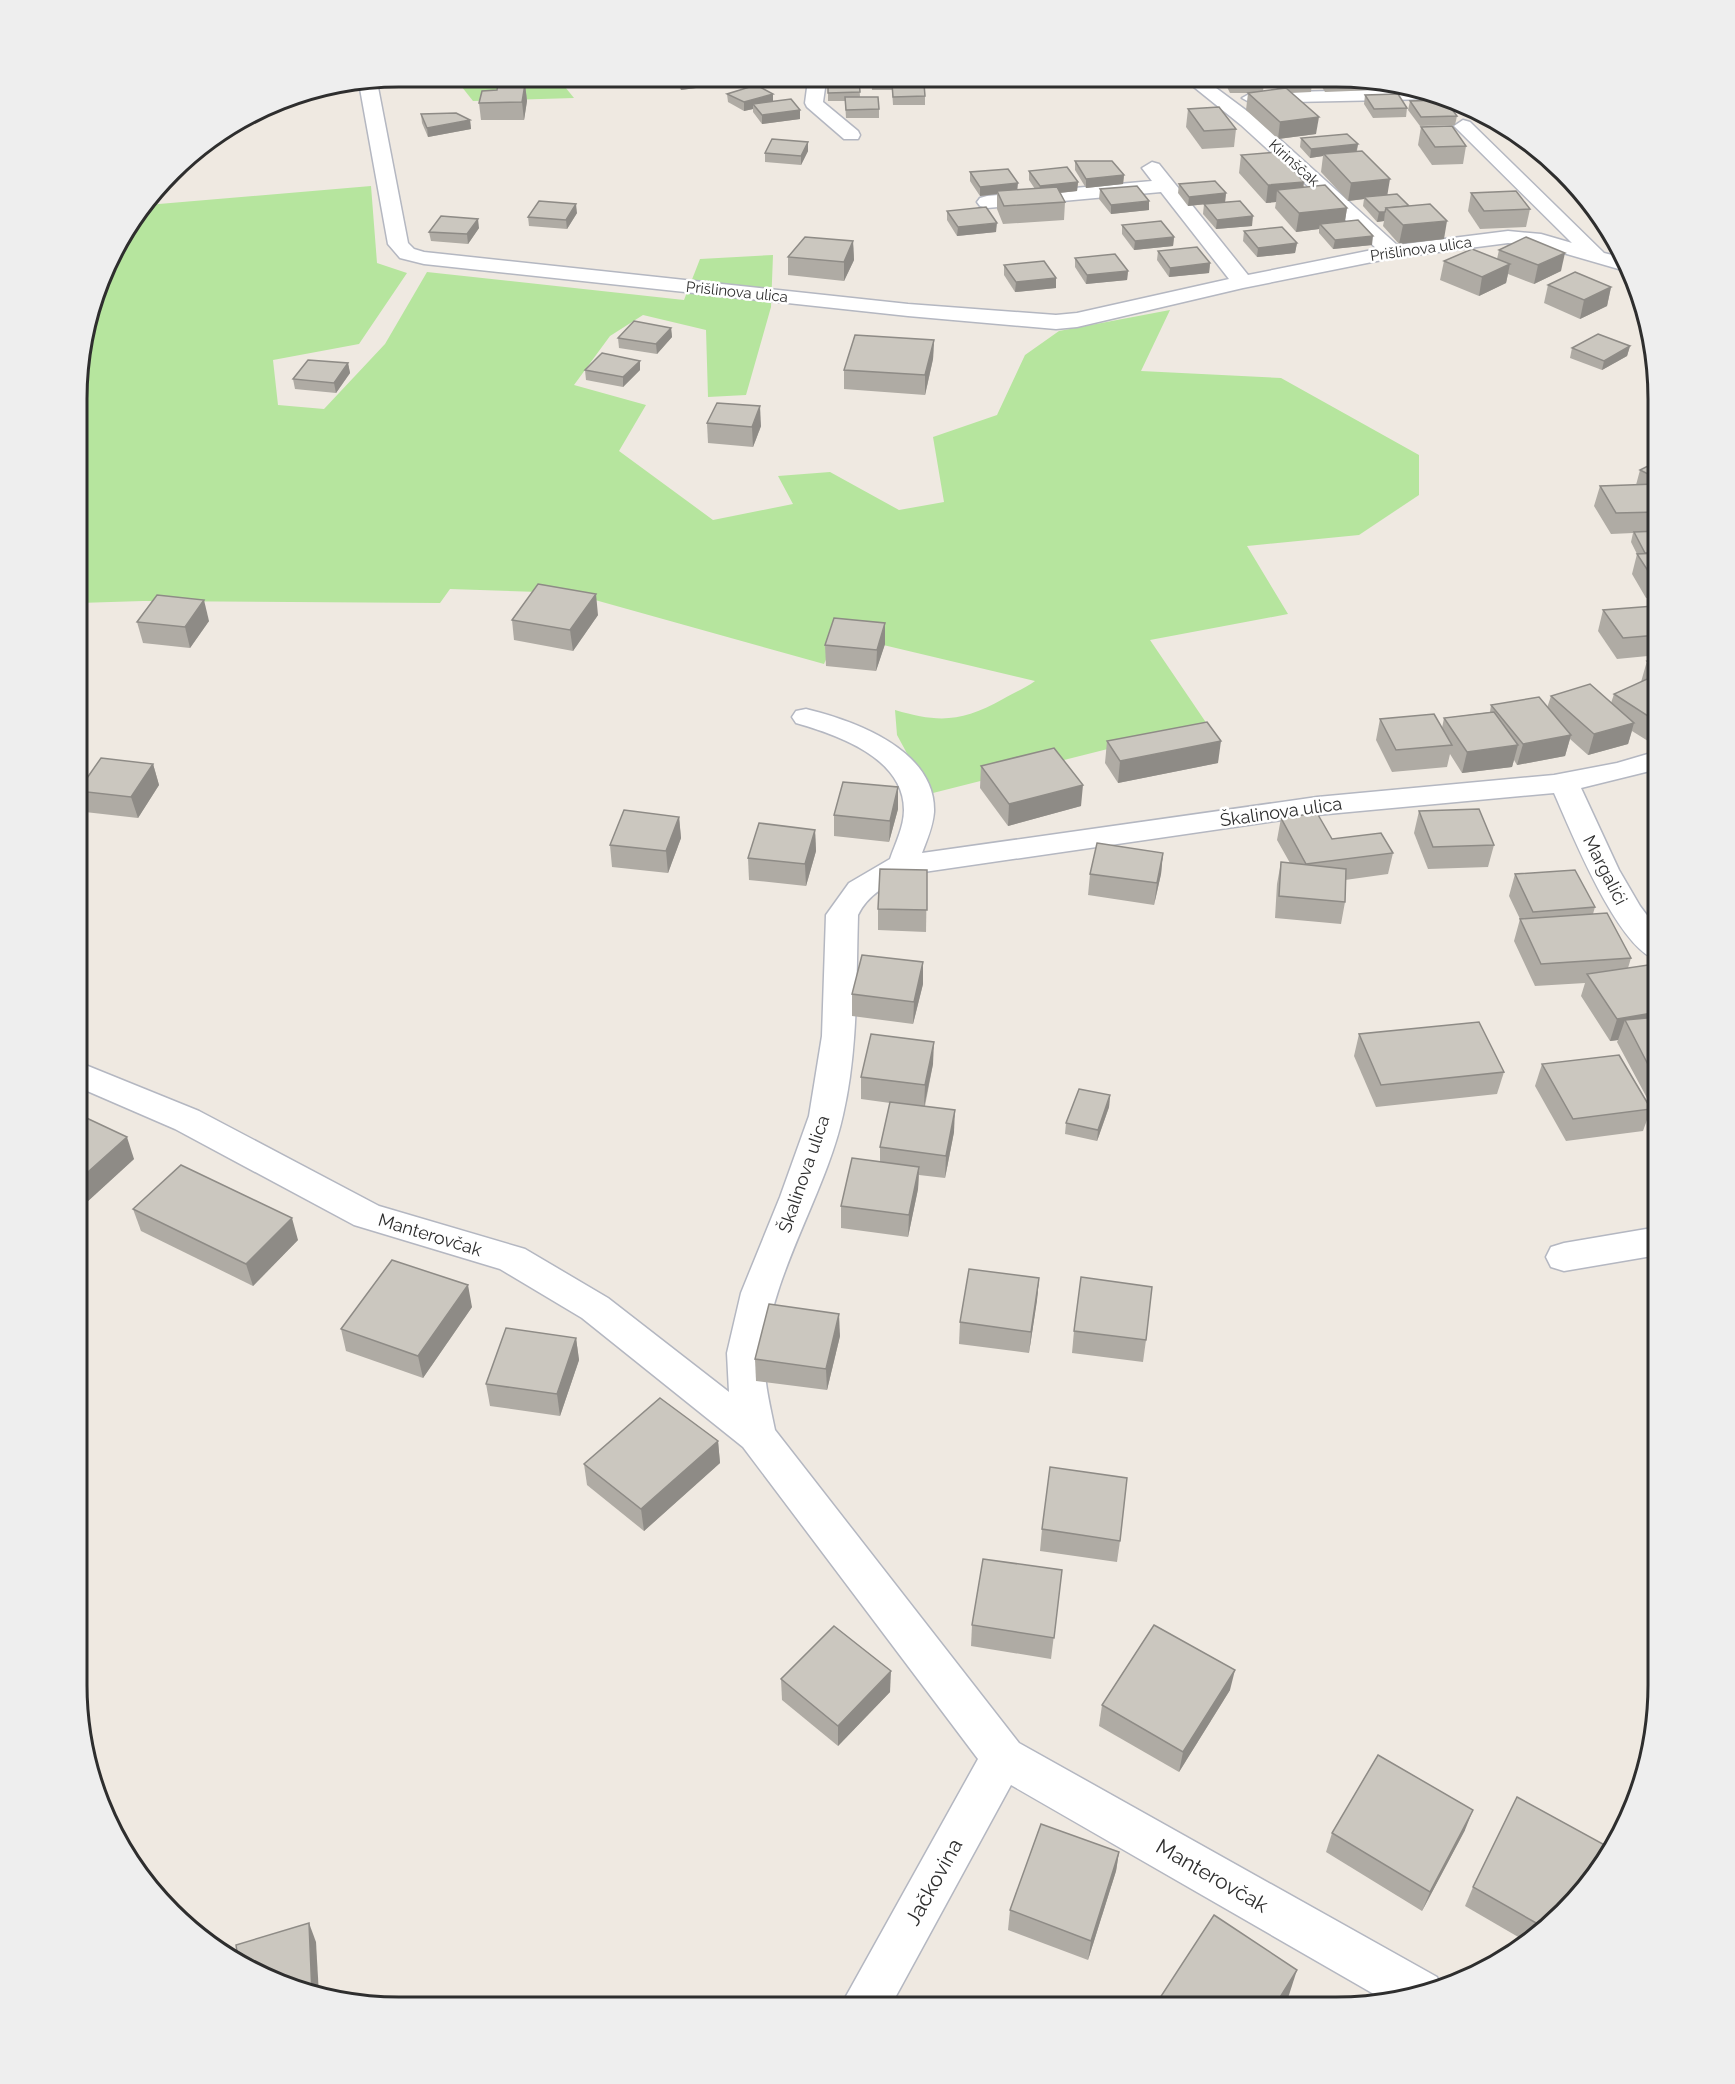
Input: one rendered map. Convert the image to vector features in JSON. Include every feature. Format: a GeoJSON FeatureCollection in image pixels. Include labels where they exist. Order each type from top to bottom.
{"type":"FeatureCollection","features":[{"type":"Feature","properties":{"kind":"street"},"geometry":{"type":"LineString","coordinates":[[817,87],[814,103],[850,135]]}},
{"type":"Feature","properties":{"kind":"street","name":"Kirinščak"},"geometry":{"type":"LineString","coordinates":[[1204,87],[1220,98],[1392,252]]}},
{"type":"Feature","properties":{"kind":"street","name":"Prišlinova ulica"},"geometry":{"type":"LineString","coordinates":[[369,89],[398,244],[407,254],[424,258],[1040,322],[1077,320],[1243,282],[1392,252],[1518,237],[1542,240],[1617,263]]}},
{"type":"Feature","properties":{"kind":"street"},"geometry":{"type":"LineString","coordinates":[[1220,98],[1403,95]]}},
{"type":"Feature","properties":{"kind":"street","name":"Prišlinova ulica"},"geometry":{"type":"LineString","coordinates":[[1463,126],[1598,257]]}},
{"type":"Feature","properties":{"kind":"street"},"geometry":{"type":"LineString","coordinates":[[1152,168],[1164,186],[1243,282]]}},
{"type":"Feature","properties":{"kind":"street"},"geometry":{"type":"LineString","coordinates":[[987,202],[1164,186]]}},
{"type":"Feature","properties":{"kind":"street"},"geometry":{"type":"LineString","coordinates":[[806,717],[855,733],[901,767],[912,781],[917,792],[919,812],[903,865]]}},
{"type":"Feature","properties":{"kind":"street","name":"Škalinova ulica"},"geometry":{"type":"LineString","coordinates":[[757,1436],[748,1395],[746,1353],[759,1293],[798,1197],[826,1116],[838,1036],[842,915],[849,900],[860,888],[903,865],[1375,799],[1564,782],[1648,764]]}},
{"type":"Feature","properties":{"kind":"street","name":"Margalići"},"geometry":{"type":"LineString","coordinates":[[1564,782],[1613,890],[1629,915],[1648,938]]}},
{"type":"Feature","properties":{"kind":"street","name":"Manterovčak"},"geometry":{"type":"LineString","coordinates":[[87,1078],[187,1120],[367,1216],[512,1259],[595,1308],[757,1436]]}},
{"type":"Feature","properties":{"kind":"street"},"geometry":{"type":"LineString","coordinates":[[1564,1257],[1648,1243]]}},
{"type":"Feature","properties":{"kind":"street"},"geometry":{"type":"LineString","coordinates":[[757,1436],[1003,1757]]}},
{"type":"Feature","properties":{"kind":"street","name":"Manterovčak"},"geometry":{"type":"LineString","coordinates":[[1003,1757],[1409,1988]]}},
{"type":"Feature","properties":{"kind":"street","name":"Jačkovina"},"geometry":{"type":"LineString","coordinates":[[870,1997],[1003,1757]]}},
{"type":"Feature","properties":{"kind":"green space"},"geometry":{"type":"Polygon","coordinates":[[[462,87],[565,87],[574,98],[473,101],[462,87]]]}},
{"type":"Feature","properties":{"kind":"green space"},"geometry":{"type":"Polygon","coordinates":[[[371,186],[377,263],[407,273],[359,344],[273,360],[278,405],[324,409],[385,344],[427,272],[684,300],[700,259],[773,255],[771,307],[746,395],[708,397],[706,330],[643,315],[610,336],[574,385],[646,405],[619,451],[713,520],[793,504],[778,476],[830,472],[899,510],[944,502],[933,437],[997,415],[1025,355],[1059,331],[1170,310],[1141,371],[1281,378],[1419,455],[1419,495],[1359,535],[1247,546],[1288,614],[1150,640],[1207,724],[929,794],[897,735],[895,710],[925,717],[962,716],[988,707],[1035,681],[837,634],[824,664],[570,593],[450,589],[440,603],[87,603],[87,399],[93,338],[104,299],[119,261],[156,204],[371,186]]]}},
{"type":"Feature","properties":{"kind":"building"},"geometry":{"type":"Polygon","coordinates":[[[498,87],[524,87],[522,102],[479,103],[482,91],[497,90],[498,87]]]}},
{"type":"Feature","properties":{"kind":"building"},"geometry":{"type":"Polygon","coordinates":[[[750,87],[760,87],[773,94],[744,102],[727,94],[750,87]]]}},
{"type":"Feature","properties":{"kind":"building"},"geometry":{"type":"Polygon","coordinates":[[[828,87],[860,87],[860,92],[828,93],[828,87]]]}},
{"type":"Feature","properties":{"kind":"building"},"geometry":{"type":"Polygon","coordinates":[[[892,87],[924,87],[925,96],[893,97],[892,87]]]}},
{"type":"Feature","properties":{"kind":"building"},"geometry":{"type":"Polygon","coordinates":[[[1286,88],[1319,117],[1280,122],[1248,93],[1286,88]]]}},
{"type":"Feature","properties":{"kind":"building"},"geometry":{"type":"Polygon","coordinates":[[[1398,94],[1407,108],[1374,109],[1365,95],[1398,94]]]}},
{"type":"Feature","properties":{"kind":"building"},"geometry":{"type":"Polygon","coordinates":[[[845,97],[878,97],[879,109],[846,110],[845,97]]]}},
{"type":"Feature","properties":{"kind":"building"},"geometry":{"type":"Polygon","coordinates":[[[791,99],[800,110],[762,115],[753,104],[791,99]]]}},
{"type":"Feature","properties":{"kind":"building"},"geometry":{"type":"Polygon","coordinates":[[[1410,101],[1425,101],[1436,104],[1453,110],[1457,116],[1421,117],[1410,101]]]}},
{"type":"Feature","properties":{"kind":"building"},"geometry":{"type":"Polygon","coordinates":[[[1219,107],[1236,129],[1204,131],[1188,109],[1219,107]]]}},
{"type":"Feature","properties":{"kind":"building"},"geometry":{"type":"Polygon","coordinates":[[[456,113],[470,120],[427,128],[421,114],[456,113]]]}},
{"type":"Feature","properties":{"kind":"building"},"geometry":{"type":"Polygon","coordinates":[[[1452,126],[1466,146],[1435,147],[1421,127],[1452,126]]]}},
{"type":"Feature","properties":{"kind":"building"},"geometry":{"type":"Polygon","coordinates":[[[1347,134],[1358,144],[1311,149],[1301,138],[1347,134]]]}},
{"type":"Feature","properties":{"kind":"building"},"geometry":{"type":"Polygon","coordinates":[[[772,139],[808,142],[801,156],[765,153],[772,139]]]}},
{"type":"Feature","properties":{"kind":"building"},"geometry":{"type":"Polygon","coordinates":[[[1362,151],[1390,179],[1351,183],[1324,154],[1362,151]]]}},
{"type":"Feature","properties":{"kind":"building"},"geometry":{"type":"Polygon","coordinates":[[[1277,152],[1304,182],[1268,185],[1241,155],[1277,152]]]}},
{"type":"Feature","properties":{"kind":"building"},"geometry":{"type":"Polygon","coordinates":[[[1075,161],[1112,161],[1124,175],[1086,179],[1075,161]]]}},
{"type":"Feature","properties":{"kind":"building"},"geometry":{"type":"Polygon","coordinates":[[[1067,167],[1078,182],[1040,186],[1029,171],[1067,167]]]}},
{"type":"Feature","properties":{"kind":"building"},"geometry":{"type":"Polygon","coordinates":[[[1008,169],[1018,183],[980,187],[970,172],[1008,169]]]}},
{"type":"Feature","properties":{"kind":"building"},"geometry":{"type":"Polygon","coordinates":[[[1215,181],[1226,193],[1189,197],[1179,184],[1215,181]]]}},
{"type":"Feature","properties":{"kind":"building"},"geometry":{"type":"Polygon","coordinates":[[[1325,185],[1347,208],[1299,213],[1277,190],[1325,185]]]}},
{"type":"Feature","properties":{"kind":"building"},"geometry":{"type":"Polygon","coordinates":[[[1137,186],[1149,201],[1111,205],[1100,189],[1137,186]]]}},
{"type":"Feature","properties":{"kind":"building"},"geometry":{"type":"Polygon","coordinates":[[[1057,187],[1065,202],[1004,206],[997,191],[1057,187]]]}},
{"type":"Feature","properties":{"kind":"building"},"geometry":{"type":"Polygon","coordinates":[[[1516,191],[1530,209],[1484,211],[1471,193],[1516,191]]]}},
{"type":"Feature","properties":{"kind":"building"},"geometry":{"type":"Polygon","coordinates":[[[1397,194],[1409,206],[1386,208],[1385,212],[1379,212],[1364,197],[1397,194]]]}},
{"type":"Feature","properties":{"kind":"building"},"geometry":{"type":"Polygon","coordinates":[[[539,201],[576,204],[566,220],[528,217],[539,201]]]}},
{"type":"Feature","properties":{"kind":"building"},"geometry":{"type":"Polygon","coordinates":[[[1240,201],[1253,216],[1217,220],[1204,204],[1240,201]]]}},
{"type":"Feature","properties":{"kind":"building"},"geometry":{"type":"Polygon","coordinates":[[[1430,204],[1447,221],[1403,225],[1386,208],[1430,204]]]}},
{"type":"Feature","properties":{"kind":"building"},"geometry":{"type":"Polygon","coordinates":[[[986,207],[997,223],[958,227],[947,211],[986,207]]]}},
{"type":"Feature","properties":{"kind":"building"},"geometry":{"type":"Polygon","coordinates":[[[441,216],[478,219],[467,234],[429,232],[441,216]]]}},
{"type":"Feature","properties":{"kind":"building"},"geometry":{"type":"Polygon","coordinates":[[[1358,220],[1373,236],[1335,240],[1320,224],[1358,220]]]}},
{"type":"Feature","properties":{"kind":"building"},"geometry":{"type":"Polygon","coordinates":[[[1161,221],[1174,237],[1135,241],[1122,225],[1161,221]]]}},
{"type":"Feature","properties":{"kind":"building"},"geometry":{"type":"Polygon","coordinates":[[[1282,227],[1297,243],[1258,248],[1244,231],[1282,227]]]}},
{"type":"Feature","properties":{"kind":"building"},"geometry":{"type":"Polygon","coordinates":[[[805,237],[853,241],[844,262],[788,257],[805,237]]]}},
{"type":"Feature","properties":{"kind":"building"},"geometry":{"type":"Polygon","coordinates":[[[1526,237],[1565,253],[1538,265],[1499,250],[1526,237]]]}},
{"type":"Feature","properties":{"kind":"building"},"geometry":{"type":"Polygon","coordinates":[[[1197,247],[1210,263],[1170,268],[1158,251],[1197,247]]]}},
{"type":"Feature","properties":{"kind":"building"},"geometry":{"type":"Polygon","coordinates":[[[1472,249],[1510,264],[1482,277],[1444,261],[1472,249]]]}},
{"type":"Feature","properties":{"kind":"building"},"geometry":{"type":"Polygon","coordinates":[[[1115,254],[1128,271],[1087,275],[1075,258],[1115,254]]]}},
{"type":"Feature","properties":{"kind":"building"},"geometry":{"type":"Polygon","coordinates":[[[1044,261],[1056,278],[1016,282],[1004,265],[1044,261]]]}},
{"type":"Feature","properties":{"kind":"building"},"geometry":{"type":"Polygon","coordinates":[[[1575,272],[1611,287],[1584,300],[1548,285],[1575,272]]]}},
{"type":"Feature","properties":{"kind":"building"},"geometry":{"type":"Polygon","coordinates":[[[634,321],[671,328],[656,344],[618,338],[634,321]]]}},
{"type":"Feature","properties":{"kind":"building"},"geometry":{"type":"Polygon","coordinates":[[[1598,334],[1630,346],[1604,361],[1572,348],[1598,334]]]}},
{"type":"Feature","properties":{"kind":"building"},"geometry":{"type":"Polygon","coordinates":[[[855,335],[934,340],[925,375],[844,370],[855,335]]]}},
{"type":"Feature","properties":{"kind":"building"},"geometry":{"type":"Polygon","coordinates":[[[602,353],[640,361],[623,377],[585,370],[602,353]]]}},
{"type":"Feature","properties":{"kind":"building"},"geometry":{"type":"Polygon","coordinates":[[[308,360],[348,363],[334,383],[293,379],[308,360]]]}},
{"type":"Feature","properties":{"kind":"building"},"geometry":{"type":"Polygon","coordinates":[[[717,403],[760,406],[752,427],[707,423],[717,403]]]}},
{"type":"Feature","properties":{"kind":"building"},"geometry":{"type":"Polygon","coordinates":[[[1648,466],[1648,474],[1640,470],[1648,466]]]}},
{"type":"Feature","properties":{"kind":"building"},"geometry":{"type":"Polygon","coordinates":[[[1648,484],[1648,512],[1616,513],[1600,486],[1648,484]]]}},
{"type":"Feature","properties":{"kind":"building"},"geometry":{"type":"Polygon","coordinates":[[[1648,531],[1648,553],[1645,553],[1634,532],[1648,531]]]}},
{"type":"Feature","properties":{"kind":"building"},"geometry":{"type":"Polygon","coordinates":[[[1648,553],[1648,571],[1637,554],[1648,553]]]}},
{"type":"Feature","properties":{"kind":"building"},"geometry":{"type":"Polygon","coordinates":[[[538,584],[596,594],[570,630],[512,620],[538,584]]]}},
{"type":"Feature","properties":{"kind":"building"},"geometry":{"type":"Polygon","coordinates":[[[157,595],[204,600],[185,627],[137,622],[157,595]]]}},
{"type":"Feature","properties":{"kind":"building"},"geometry":{"type":"Polygon","coordinates":[[[1648,606],[1648,636],[1623,638],[1603,610],[1648,606]]]}},
{"type":"Feature","properties":{"kind":"building"},"geometry":{"type":"Polygon","coordinates":[[[834,618],[885,623],[877,650],[825,645],[834,618]]]}},
{"type":"Feature","properties":{"kind":"building"},"geometry":{"type":"Polygon","coordinates":[[[1648,680],[1648,716],[1614,694],[1648,680]]]}},
{"type":"Feature","properties":{"kind":"building"},"geometry":{"type":"Polygon","coordinates":[[[1590,684],[1634,723],[1594,734],[1551,696],[1590,684]]]}},
{"type":"Feature","properties":{"kind":"building"},"geometry":{"type":"Polygon","coordinates":[[[1539,697],[1571,735],[1523,744],[1491,705],[1539,697]]]}},
{"type":"Feature","properties":{"kind":"building"},"geometry":{"type":"Polygon","coordinates":[[[1494,712],[1518,745],[1467,752],[1444,718],[1494,712]]]}},
{"type":"Feature","properties":{"kind":"building"},"geometry":{"type":"Polygon","coordinates":[[[1434,714],[1452,745],[1396,750],[1380,719],[1434,714]]]}},
{"type":"Feature","properties":{"kind":"building"},"geometry":{"type":"Polygon","coordinates":[[[1207,722],[1221,741],[1120,761],[1107,741],[1207,722]]]}},
{"type":"Feature","properties":{"kind":"building"},"geometry":{"type":"Polygon","coordinates":[[[1054,748],[1083,785],[1009,804],[981,766],[1054,748]]]}},
{"type":"Feature","properties":{"kind":"building"},"geometry":{"type":"Polygon","coordinates":[[[101,758],[153,764],[131,797],[87,792],[87,778],[101,758]]]}},
{"type":"Feature","properties":{"kind":"building"},"geometry":{"type":"Polygon","coordinates":[[[843,782],[898,787],[890,821],[834,815],[843,782]]]}},
{"type":"Feature","properties":{"kind":"building"},"geometry":{"type":"Polygon","coordinates":[[[1479,809],[1494,845],[1433,847],[1419,811],[1479,809]]]}},
{"type":"Feature","properties":{"kind":"building"},"geometry":{"type":"Polygon","coordinates":[[[624,810],[679,817],[666,851],[610,845],[624,810]]]}},
{"type":"Feature","properties":{"kind":"building"},"geometry":{"type":"Polygon","coordinates":[[[1317,813],[1332,839],[1381,833],[1393,853],[1306,864],[1281,818],[1317,813]]]}},
{"type":"Feature","properties":{"kind":"building"},"geometry":{"type":"Polygon","coordinates":[[[759,823],[815,830],[805,864],[748,858],[759,823]]]}},
{"type":"Feature","properties":{"kind":"building"},"geometry":{"type":"Polygon","coordinates":[[[1097,843],[1163,853],[1157,883],[1090,874],[1097,843]]]}},
{"type":"Feature","properties":{"kind":"building"},"geometry":{"type":"Polygon","coordinates":[[[1281,862],[1346,869],[1345,902],[1279,896],[1281,862]]]}},
{"type":"Feature","properties":{"kind":"building"},"geometry":{"type":"Polygon","coordinates":[[[880,869],[927,870],[927,910],[878,909],[880,869]]]}},
{"type":"Feature","properties":{"kind":"building"},"geometry":{"type":"Polygon","coordinates":[[[1575,870],[1595,907],[1533,912],[1515,874],[1575,870]]]}},
{"type":"Feature","properties":{"kind":"building"},"geometry":{"type":"Polygon","coordinates":[[[1607,913],[1631,958],[1541,964],[1520,919],[1607,913]]]}},
{"type":"Feature","properties":{"kind":"building"},"geometry":{"type":"Polygon","coordinates":[[[862,955],[923,962],[914,1002],[852,994],[862,955]]]}},
{"type":"Feature","properties":{"kind":"building"},"geometry":{"type":"Polygon","coordinates":[[[1648,965],[1648,1014],[1617,1019],[1587,974],[1648,965]]]}},
{"type":"Feature","properties":{"kind":"building"},"geometry":{"type":"Polygon","coordinates":[[[1648,1018],[1648,1064],[1625,1020],[1648,1018]]]}},
{"type":"Feature","properties":{"kind":"building"},"geometry":{"type":"Polygon","coordinates":[[[1479,1022],[1504,1072],[1381,1085],[1359,1034],[1479,1022]]]}},
{"type":"Feature","properties":{"kind":"building"},"geometry":{"type":"Polygon","coordinates":[[[871,1034],[934,1042],[925,1085],[861,1077],[871,1034]]]}},
{"type":"Feature","properties":{"kind":"building"},"geometry":{"type":"Polygon","coordinates":[[[1619,1055],[1648,1104],[1648,1109],[1573,1119],[1542,1064],[1619,1055]]]}},
{"type":"Feature","properties":{"kind":"building"},"geometry":{"type":"Polygon","coordinates":[[[1079,1089],[1110,1095],[1098,1130],[1066,1123],[1079,1089]]]}},
{"type":"Feature","properties":{"kind":"building"},"geometry":{"type":"Polygon","coordinates":[[[890,1102],[955,1110],[946,1156],[880,1147],[890,1102]]]}},
{"type":"Feature","properties":{"kind":"building"},"geometry":{"type":"Polygon","coordinates":[[[87,1118],[127,1137],[87,1173],[87,1118]]]}},
{"type":"Feature","properties":{"kind":"building"},"geometry":{"type":"Polygon","coordinates":[[[852,1158],[919,1167],[909,1215],[841,1206],[852,1158]]]}},
{"type":"Feature","properties":{"kind":"building"},"geometry":{"type":"Polygon","coordinates":[[[181,1165],[292,1218],[246,1264],[133,1209],[181,1165]]]}},
{"type":"Feature","properties":{"kind":"building"},"geometry":{"type":"Polygon","coordinates":[[[392,1260],[468,1285],[418,1356],[341,1329],[392,1260]]]}},
{"type":"Feature","properties":{"kind":"building"},"geometry":{"type":"Polygon","coordinates":[[[969,1269],[1039,1278],[1031,1332],[960,1322],[969,1269]]]}},
{"type":"Feature","properties":{"kind":"building"},"geometry":{"type":"Polygon","coordinates":[[[1081,1277],[1152,1287],[1146,1340],[1074,1331],[1081,1277]]]}},
{"type":"Feature","properties":{"kind":"building"},"geometry":{"type":"Polygon","coordinates":[[[769,1304],[839,1314],[826,1369],[755,1359],[769,1304]]]}},
{"type":"Feature","properties":{"kind":"building"},"geometry":{"type":"Polygon","coordinates":[[[506,1328],[576,1338],[557,1394],[486,1384],[506,1328]]]}},
{"type":"Feature","properties":{"kind":"building"},"geometry":{"type":"Polygon","coordinates":[[[660,1398],[718,1441],[641,1509],[584,1464],[660,1398]]]}},
{"type":"Feature","properties":{"kind":"building"},"geometry":{"type":"Polygon","coordinates":[[[1050,1467],[1127,1478],[1120,1541],[1042,1529],[1050,1467]]]}},
{"type":"Feature","properties":{"kind":"building"},"geometry":{"type":"Polygon","coordinates":[[[983,1559],[1062,1570],[1054,1638],[972,1625],[983,1559]]]}},
{"type":"Feature","properties":{"kind":"building"},"geometry":{"type":"Polygon","coordinates":[[[1154,1625],[1235,1670],[1183,1752],[1102,1705],[1154,1625]]]}},
{"type":"Feature","properties":{"kind":"building"},"geometry":{"type":"Polygon","coordinates":[[[834,1626],[891,1671],[838,1726],[781,1679],[834,1626]]]}},
{"type":"Feature","properties":{"kind":"building"},"geometry":{"type":"Polygon","coordinates":[[[1378,1755],[1473,1810],[1430,1892],[1332,1833],[1378,1755]]]}},
{"type":"Feature","properties":{"kind":"building"},"geometry":{"type":"Polygon","coordinates":[[[1517,1797],[1604,1844],[1571,1891],[1537,1924],[1473,1887],[1517,1797]]]}},
{"type":"Feature","properties":{"kind":"building"},"geometry":{"type":"Polygon","coordinates":[[[1041,1824],[1119,1852],[1091,1941],[1010,1910],[1041,1824]]]}},
{"type":"Feature","properties":{"kind":"building"},"geometry":{"type":"Polygon","coordinates":[[[1214,1915],[1297,1970],[1280,1997],[1161,1997],[1214,1915]]]}},
{"type":"Feature","properties":{"kind":"building"},"geometry":{"type":"Polygon","coordinates":[[[309,1923],[312,1984],[261,1965],[237,1951],[236,1945],[309,1923]]]}}]}
